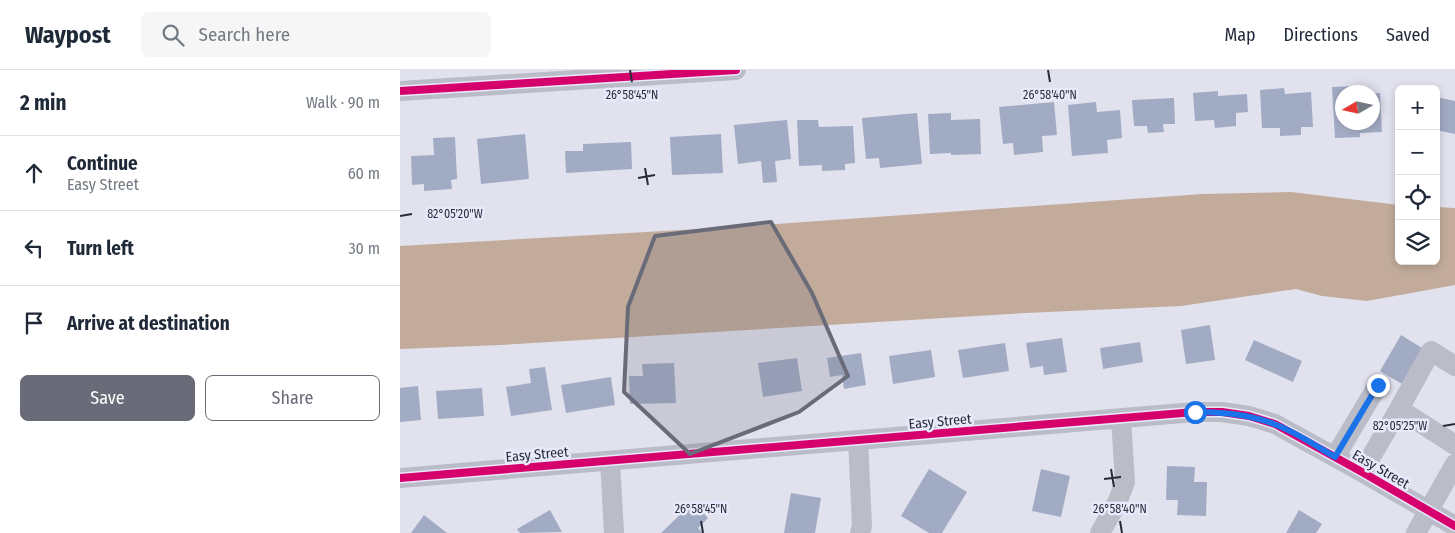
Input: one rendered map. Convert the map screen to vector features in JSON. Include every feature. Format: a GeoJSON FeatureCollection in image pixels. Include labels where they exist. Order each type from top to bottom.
{"type":"FeatureCollection","features":[{"type":"Feature","properties":{"kind":"street"},"geometry":{"type":"LineString","coordinates":[[400,91],[503,77],[736,70]]}},
{"type":"Feature","properties":{"kind":"street"},"geometry":{"type":"LineString","coordinates":[[1362,472],[1431,351],[1455,366]]}},
{"type":"Feature","properties":{"kind":"street"},"geometry":{"type":"LineString","coordinates":[[1335,457],[1378,385]]}},
{"type":"Feature","properties":{"kind":"street"},"geometry":{"type":"LineString","coordinates":[[1399,409],[1455,445]]}},
{"type":"Feature","properties":{"kind":"street","name":"Easy Street"},"geometry":{"type":"LineString","coordinates":[[400,478],[1195,412],[1222,412],[1249,416],[1275,424],[1455,526]]}},
{"type":"Feature","properties":{"kind":"street"},"geometry":{"type":"LineString","coordinates":[[1100,533],[1117,503],[1124,482],[1121,418]]}},
{"type":"Feature","properties":{"kind":"street"},"geometry":{"type":"LineString","coordinates":[[858,440],[862,526],[860,533]]}},
{"type":"Feature","properties":{"kind":"street"},"geometry":{"type":"LineString","coordinates":[[610,461],[614,533]]}},
{"type":"Feature","properties":{"kind":"street"},"geometry":{"type":"LineString","coordinates":[[1416,533],[1455,464]]}},
{"type":"Feature","properties":{"kind":"highlighted area"},"geometry":{"type":"Polygon","coordinates":[[[771,222],[812,293],[848,376],[799,412],[690,454],[624,392],[628,307],[655,236],[771,222]]]}},
{"type":"Feature","properties":{"kind":"shaded area"},"geometry":{"type":"Polygon","coordinates":[[[1291,192],[1395,205],[1395,265],[1440,265],[1440,207],[1455,208],[1455,285],[1367,301],[1322,296],[1296,289],[1181,306],[1026,313],[500,345],[400,349],[400,246],[735,227],[1202,194],[1291,192]]]}},
{"type":"Feature","properties":{"kind":"building"},"geometry":{"type":"Polygon","coordinates":[[[1332,87],[1335,87],[1335,130],[1380,130],[1380,93],[1382,132],[1360,133],[1360,137],[1335,138],[1332,87]]]}},
{"type":"Feature","properties":{"kind":"building"},"geometry":{"type":"Polygon","coordinates":[[[1284,88],[1285,94],[1311,92],[1313,127],[1301,127],[1301,135],[1280,136],[1280,128],[1262,128],[1260,90],[1284,88]]]}},
{"type":"Feature","properties":{"kind":"building"},"geometry":{"type":"Polygon","coordinates":[[[1218,91],[1218,96],[1247,94],[1248,112],[1236,113],[1236,126],[1215,128],[1214,120],[1195,121],[1193,93],[1218,91]]]}},
{"type":"Feature","properties":{"kind":"building"},"geometry":{"type":"Polygon","coordinates":[[[1174,98],[1175,124],[1163,124],[1164,132],[1148,133],[1147,126],[1134,126],[1132,100],[1174,98]]]}},
{"type":"Feature","properties":{"kind":"building"},"geometry":{"type":"Polygon","coordinates":[[[1440,98],[1455,101],[1455,134],[1440,131],[1440,98]]]}},
{"type":"Feature","properties":{"kind":"building"},"geometry":{"type":"Polygon","coordinates":[[[1054,102],[1057,135],[1042,136],[1043,152],[1014,155],[1013,143],[1003,144],[999,107],[1054,102]]]}},
{"type":"Feature","properties":{"kind":"building"},"geometry":{"type":"Polygon","coordinates":[[[1096,102],[1097,112],[1120,110],[1122,138],[1107,140],[1108,153],[1072,156],[1068,105],[1096,102]]]}},
{"type":"Feature","properties":{"kind":"building"},"geometry":{"type":"Polygon","coordinates":[[[917,113],[922,164],[880,168],[879,158],[866,159],[862,118],[917,113]]]}},
{"type":"Feature","properties":{"kind":"building"},"geometry":{"type":"Polygon","coordinates":[[[951,113],[951,120],[980,119],[981,154],[930,154],[928,114],[951,113]]]}},
{"type":"Feature","properties":{"kind":"building"},"geometry":{"type":"Polygon","coordinates":[[[787,120],[791,159],[775,161],[777,182],[763,183],[761,161],[738,164],[734,125],[787,120]]]}},
{"type":"Feature","properties":{"kind":"building"},"geometry":{"type":"Polygon","coordinates":[[[797,120],[818,120],[819,127],[853,126],[855,163],[845,164],[845,170],[822,171],[822,165],[799,166],[797,120]]]}},
{"type":"Feature","properties":{"kind":"building"},"geometry":{"type":"Polygon","coordinates":[[[525,134],[529,179],[481,184],[477,139],[525,134]]]}},
{"type":"Feature","properties":{"kind":"building"},"geometry":{"type":"Polygon","coordinates":[[[721,134],[723,173],[672,175],[670,137],[721,134]]]}},
{"type":"Feature","properties":{"kind":"building"},"geometry":{"type":"Polygon","coordinates":[[[455,137],[457,179],[451,180],[452,189],[424,191],[424,184],[412,185],[411,156],[434,155],[433,138],[455,137]]]}},
{"type":"Feature","properties":{"kind":"building"},"geometry":{"type":"Polygon","coordinates":[[[631,142],[632,169],[566,173],[565,151],[583,151],[583,144],[631,142]]]}},
{"type":"Feature","properties":{"kind":"building"},"geometry":{"type":"Polygon","coordinates":[[[1210,325],[1215,360],[1186,364],[1181,330],[1210,325]]]}},
{"type":"Feature","properties":{"kind":"building"},"geometry":{"type":"Polygon","coordinates":[[[1401,335],[1422,348],[1402,384],[1380,371],[1401,335]]]}},
{"type":"Feature","properties":{"kind":"building"},"geometry":{"type":"Polygon","coordinates":[[[1062,338],[1067,372],[1044,375],[1043,366],[1030,368],[1026,343],[1062,338]]]}},
{"type":"Feature","properties":{"kind":"building"},"geometry":{"type":"Polygon","coordinates":[[[1254,340],[1302,361],[1293,382],[1245,360],[1254,340]]]}},
{"type":"Feature","properties":{"kind":"building"},"geometry":{"type":"Polygon","coordinates":[[[1140,342],[1143,362],[1103,369],[1100,348],[1140,342]]]}},
{"type":"Feature","properties":{"kind":"building"},"geometry":{"type":"Polygon","coordinates":[[[1005,343],[1009,371],[963,378],[958,350],[1005,343]]]}},
{"type":"Feature","properties":{"kind":"building"},"geometry":{"type":"Polygon","coordinates":[[[931,350],[935,377],[893,384],[889,356],[931,350]]]}},
{"type":"Feature","properties":{"kind":"building"},"geometry":{"type":"Polygon","coordinates":[[[861,353],[866,385],[844,389],[842,375],[830,377],[827,358],[861,353]]]}},
{"type":"Feature","properties":{"kind":"building"},"geometry":{"type":"Polygon","coordinates":[[[797,358],[802,391],[763,397],[758,363],[797,358]]]}},
{"type":"Feature","properties":{"kind":"building"},"geometry":{"type":"Polygon","coordinates":[[[674,363],[676,403],[630,404],[629,376],[643,376],[642,364],[674,363]]]}},
{"type":"Feature","properties":{"kind":"building"},"geometry":{"type":"Polygon","coordinates":[[[545,367],[552,410],[511,416],[506,387],[531,383],[529,369],[545,367]]]}},
{"type":"Feature","properties":{"kind":"building"},"geometry":{"type":"Polygon","coordinates":[[[611,377],[615,405],[566,413],[561,385],[611,377]]]}},
{"type":"Feature","properties":{"kind":"building"},"geometry":{"type":"Polygon","coordinates":[[[418,386],[421,420],[400,422],[400,388],[418,386]]]}},
{"type":"Feature","properties":{"kind":"building"},"geometry":{"type":"Polygon","coordinates":[[[482,388],[484,416],[438,419],[436,391],[482,388]]]}},
{"type":"Feature","properties":{"kind":"building"},"geometry":{"type":"Polygon","coordinates":[[[1167,466],[1195,467],[1194,482],[1207,482],[1206,516],[1177,515],[1178,500],[1166,500],[1167,466]]]}},
{"type":"Feature","properties":{"kind":"building"},"geometry":{"type":"Polygon","coordinates":[[[929,469],[967,492],[942,533],[929,533],[901,516],[929,469]]]}},
{"type":"Feature","properties":{"kind":"building"},"geometry":{"type":"Polygon","coordinates":[[[1041,469],[1070,476],[1061,517],[1032,511],[1041,469]]]}},
{"type":"Feature","properties":{"kind":"building"},"geometry":{"type":"Polygon","coordinates":[[[791,493],[821,498],[815,533],[784,533],[791,493]]]}},
{"type":"Feature","properties":{"kind":"building"},"geometry":{"type":"Polygon","coordinates":[[[693,502],[708,518],[698,528],[703,533],[661,533],[693,502]]]}},
{"type":"Feature","properties":{"kind":"building"},"geometry":{"type":"Polygon","coordinates":[[[550,510],[562,532],[520,533],[517,529],[550,510]]]}},
{"type":"Feature","properties":{"kind":"building"},"geometry":{"type":"Polygon","coordinates":[[[1299,510],[1322,524],[1316,533],[1286,533],[1299,510]]]}},
{"type":"Feature","properties":{"kind":"building"},"geometry":{"type":"Polygon","coordinates":[[[424,515],[447,533],[411,533],[424,515]]]}},
{"type":"Feature","properties":{"kind":"cycle path"},"geometry":{"type":"LineString","coordinates":[[400,91],[736,70]]}},
{"type":"Feature","properties":{"kind":"cycle path"},"geometry":{"type":"LineString","coordinates":[[400,478],[1195,412],[1222,412],[1249,416],[1275,424],[1455,526]]}},
{"type":"Feature","properties":{"kind":"route"},"geometry":{"type":"LineString","coordinates":[[1195,412],[1222,412],[1249,416],[1275,424],[1335,457],[1378,385]]}}]}
